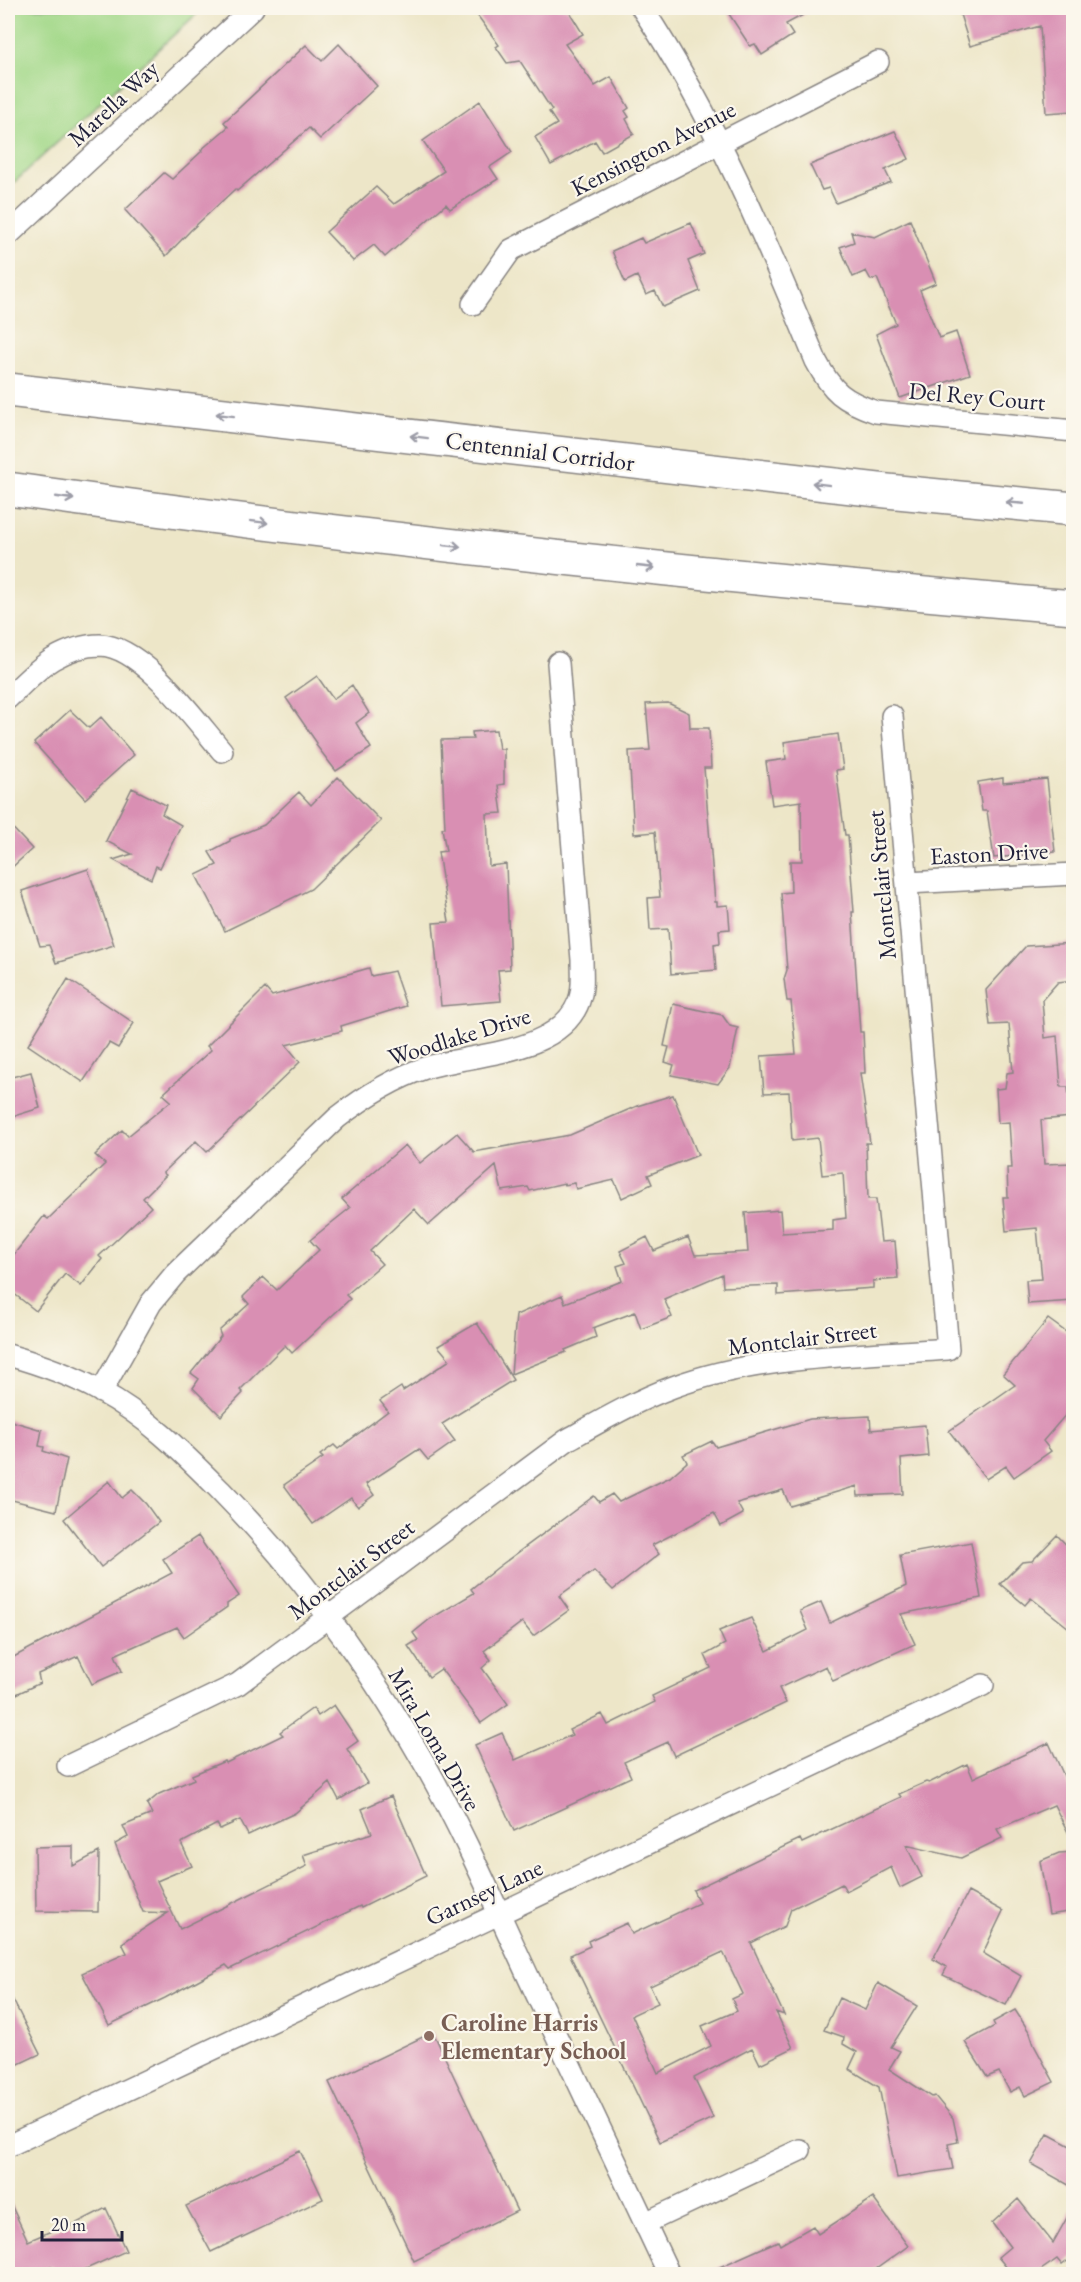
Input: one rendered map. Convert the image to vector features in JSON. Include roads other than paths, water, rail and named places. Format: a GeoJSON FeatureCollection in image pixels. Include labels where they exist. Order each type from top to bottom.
{"type":"FeatureCollection","features":[{"type":"Feature","properties":{"kind":"highway","name":"Centennial Corridor"},"geometry":{"type":"LineString","coordinates":[[8,390],[887,492],[1074,509]]}},
{"type":"Feature","properties":{"kind":"highway"},"geometry":{"type":"LineString","coordinates":[[8,489],[373,537],[619,564],[1074,608]]}},
{"type":"Feature","properties":{"kind":"street","name":"Marella Way"},"geometry":{"type":"LineString","coordinates":[[8,236],[253,8]]}},
{"type":"Feature","properties":{"kind":"street","name":"Del Rey Court"},"geometry":{"type":"LineString","coordinates":[[642,8],[720,143],[755,214],[825,379],[838,394],[855,405],[876,412],[1074,431]]}},
{"type":"Feature","properties":{"kind":"street","name":"Kensington Avenue"},"geometry":{"type":"LineString","coordinates":[[473,304],[510,250],[878,62]]}},
{"type":"Feature","properties":{"kind":"street"},"geometry":{"type":"LineString","coordinates":[[8,698],[50,660],[81,647],[102,645],[124,653],[143,664],[159,678],[222,751]]}},
{"type":"Feature","properties":{"kind":"street","name":"Woodlake Drive"},"geometry":{"type":"LineString","coordinates":[[101,1392],[151,1303],[175,1274],[337,1118],[360,1100],[387,1084],[423,1069],[535,1042],[555,1032],[569,1018],[578,1001],[582,985],[582,960],[558,663]]}},
{"type":"Feature","properties":{"kind":"street","name":"Montclair Street"},"geometry":{"type":"LineString","coordinates":[[68,1766],[238,1684],[567,1440],[619,1410],[662,1391],[723,1372],[773,1363],[948,1349],[892,716]]}},
{"type":"Feature","properties":{"kind":"street","name":"Easton Drive"},"geometry":{"type":"LineString","coordinates":[[907,883],[1074,874]]}},
{"type":"Feature","properties":{"kind":"street","name":"Mira Loma Drive"},"geometry":{"type":"LineString","coordinates":[[8,1355],[58,1371],[101,1392],[140,1416],[178,1447],[250,1521],[329,1617],[379,1688],[427,1769],[499,1914],[669,2274]]}},
{"type":"Feature","properties":{"kind":"street","name":"Garnsey Lane"},"geometry":{"type":"LineString","coordinates":[[8,2146],[983,1685]]}},
{"type":"Feature","properties":{"kind":"street"},"geometry":{"type":"LineString","coordinates":[[645,2223],[800,2150]]}},
{"type":"Feature","properties":{"kind":"place","name":"Caroline Harris Elementary School"},"geometry":{"type":"Point","coordinates":[429,2036]}}]}
